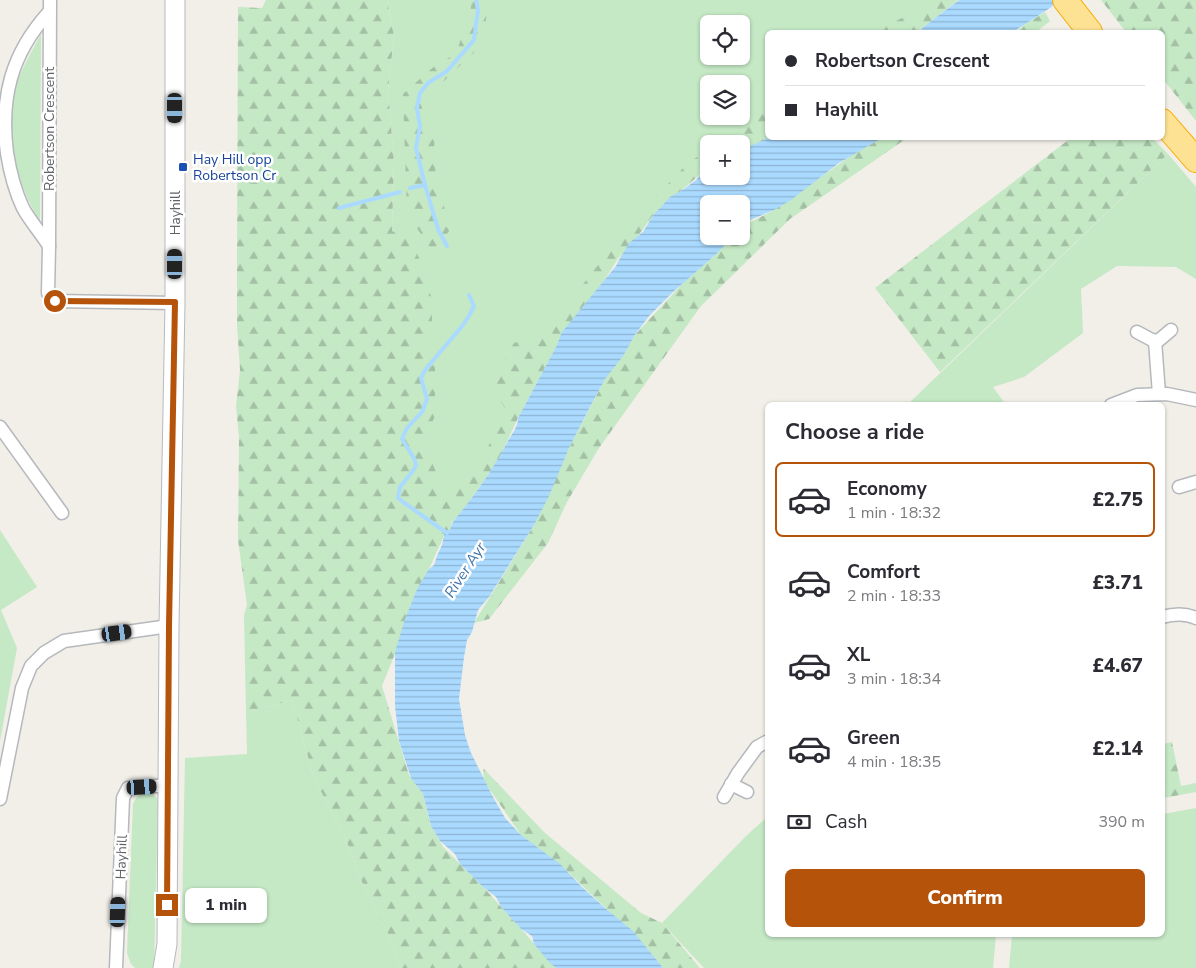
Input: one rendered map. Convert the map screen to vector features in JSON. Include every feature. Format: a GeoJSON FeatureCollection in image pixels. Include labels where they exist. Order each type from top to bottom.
{"type":"FeatureCollection","features":[{"type":"Feature","properties":{"kind":"highway"},"geometry":{"type":"LineString","coordinates":[[1065,0],[1086,28]]}},
{"type":"Feature","properties":{"kind":"highway"},"geometry":{"type":"LineString","coordinates":[[1165,124],[1196,160]]}},
{"type":"Feature","properties":{"kind":"street","name":"Hayhill"},"geometry":{"type":"LineString","coordinates":[[163,968],[167,944],[169,626],[175,302],[175,0]]}},
{"type":"Feature","properties":{"kind":"street","name":"Robertson Crescent"},"geometry":{"type":"LineString","coordinates":[[49,6],[48,293],[55,301],[175,302]]}},
{"type":"Feature","properties":{"kind":"street","name":"Robertson Crescent"},"geometry":{"type":"LineString","coordinates":[[49,6],[24,47],[14,69],[6,99],[5,134],[10,172],[23,208],[49,246]]}},
{"type":"Feature","properties":{"kind":"street"},"geometry":{"type":"LineString","coordinates":[[1137,332],[1158,341],[1171,330]]}},
{"type":"Feature","properties":{"kind":"street"},"geometry":{"type":"LineString","coordinates":[[1155,341],[1159,394]]}},
{"type":"Feature","properties":{"kind":"street"},"geometry":{"type":"LineString","coordinates":[[1119,402],[1137,395],[1159,394],[1196,400]]}},
{"type":"Feature","properties":{"kind":"street"},"geometry":{"type":"LineString","coordinates":[[0,427],[62,513]]}},
{"type":"Feature","properties":{"kind":"street"},"geometry":{"type":"LineString","coordinates":[[1179,487],[1196,482]]}},
{"type":"Feature","properties":{"kind":"street"},"geometry":{"type":"LineString","coordinates":[[1165,616],[1174,614],[1196,618]]}},
{"type":"Feature","properties":{"kind":"street"},"geometry":{"type":"LineString","coordinates":[[0,799],[22,688],[31,666],[44,654],[64,641],[169,626]]}},
{"type":"Feature","properties":{"kind":"street"},"geometry":{"type":"LineString","coordinates":[[724,796],[757,747],[765,743]]}},
{"type":"Feature","properties":{"kind":"street"},"geometry":{"type":"LineString","coordinates":[[731,784],[747,792]]}},
{"type":"Feature","properties":{"kind":"street","name":"Hayhill"},"geometry":{"type":"LineString","coordinates":[[116,968],[123,798],[128,788],[169,786]]}},
{"type":"Feature","properties":{"kind":"green space"},"geometry":{"type":"Polygon","coordinates":[[[266,0],[387,0],[394,36],[388,90],[394,162],[392,231],[413,242],[430,292],[432,325],[422,374],[435,364],[437,411],[424,442],[441,485],[455,484],[486,450],[508,413],[490,384],[514,343],[551,330],[580,288],[632,222],[688,163],[700,155],[700,174],[654,214],[616,266],[622,252],[604,281],[557,345],[518,418],[499,459],[463,510],[452,522],[450,530],[444,531],[444,536],[382,686],[409,775],[423,794],[430,824],[443,847],[486,890],[556,968],[401,968],[390,938],[362,882],[345,837],[314,778],[292,700],[246,713],[244,615],[247,605],[238,540],[239,437],[236,406],[240,370],[237,325],[238,7],[262,8],[266,0]]]}},
{"type":"Feature","properties":{"kind":"green space"},"geometry":{"type":"Polygon","coordinates":[[[387,0],[943,0],[899,30],[765,30],[765,124],[750,135],[700,135],[700,174],[651,212],[558,334],[504,440],[472,496],[451,522],[403,502],[421,378],[430,338],[392,231],[394,162],[388,90],[394,36],[387,0]]]}},
{"type":"Feature","properties":{"kind":"green space"},"geometry":{"type":"Polygon","coordinates":[[[470,0],[500,0],[487,11],[483,44],[444,81],[429,91],[421,103],[424,116],[434,138],[436,185],[452,228],[432,251],[407,213],[403,94],[437,64],[456,54],[471,8],[470,0]]]}},
{"type":"Feature","properties":{"kind":"green space"},"geometry":{"type":"Polygon","coordinates":[[[929,0],[958,0],[920,30],[879,30],[919,9],[929,0]]]}},
{"type":"Feature","properties":{"kind":"green space"},"geometry":{"type":"Polygon","coordinates":[[[1101,0],[1196,0],[1196,121],[1165,82],[1165,30],[1124,30],[1101,0]]]}},
{"type":"Feature","properties":{"kind":"green space"},"geometry":{"type":"Polygon","coordinates":[[[1045,12],[1050,21],[1039,30],[1019,30],[1045,12]]]}},
{"type":"Feature","properties":{"kind":"green space"},"geometry":{"type":"Polygon","coordinates":[[[41,34],[40,222],[19,175],[14,158],[11,124],[17,83],[41,34]]]}},
{"type":"Feature","properties":{"kind":"green space"},"geometry":{"type":"Polygon","coordinates":[[[765,107],[765,140],[750,148],[750,135],[728,135],[742,125],[750,125],[750,119],[765,107]]]}},
{"type":"Feature","properties":{"kind":"green space"},"geometry":{"type":"Polygon","coordinates":[[[878,140],[904,140],[790,219],[701,306],[599,448],[567,502],[548,543],[489,619],[474,623],[534,525],[569,448],[605,379],[634,336],[684,282],[714,256],[722,245],[750,245],[750,222],[774,210],[855,153],[878,140]]]}},
{"type":"Feature","properties":{"kind":"green space"},"geometry":{"type":"Polygon","coordinates":[[[1068,140],[1154,140],[1168,154],[940,372],[875,288],[1068,140]]]}},
{"type":"Feature","properties":{"kind":"green space"},"geometry":{"type":"Polygon","coordinates":[[[1168,154],[1196,187],[1196,279],[1176,267],[1117,266],[1081,289],[1083,333],[1024,377],[993,387],[1004,402],[910,402],[1168,154]]]}},
{"type":"Feature","properties":{"kind":"green space"},"geometry":{"type":"Polygon","coordinates":[[[0,530],[37,587],[1,610],[17,648],[0,741],[0,530]]]}},
{"type":"Feature","properties":{"kind":"green space"},"geometry":{"type":"Polygon","coordinates":[[[292,700],[314,778],[345,837],[362,882],[390,938],[401,968],[179,968],[181,961],[185,758],[247,754],[246,713],[292,700]]]}},
{"type":"Feature","properties":{"kind":"green space"},"geometry":{"type":"Polygon","coordinates":[[[1172,742],[1181,786],[1196,783],[1196,792],[1165,798],[1165,744],[1172,742]]]}},
{"type":"Feature","properties":{"kind":"green space"},"geometry":{"type":"Polygon","coordinates":[[[483,768],[545,833],[641,913],[662,923],[700,968],[663,968],[643,944],[567,871],[521,835],[484,781],[483,768]]]}},
{"type":"Feature","properties":{"kind":"green space"},"geometry":{"type":"Polygon","coordinates":[[[146,792],[153,794],[157,798],[158,804],[154,968],[135,968],[131,964],[127,953],[133,804],[138,796],[146,792]]]}},
{"type":"Feature","properties":{"kind":"green space"},"geometry":{"type":"Polygon","coordinates":[[[1196,808],[1196,968],[1009,968],[1012,937],[1165,937],[1165,814],[1196,808]]]}},
{"type":"Feature","properties":{"kind":"green space"},"geometry":{"type":"Polygon","coordinates":[[[765,819],[765,937],[996,937],[993,968],[704,968],[662,923],[765,819]]]}},
{"type":"Feature","properties":{"kind":"water"},"geometry":{"type":"Polygon","coordinates":[[[959,0],[1059,0],[1016,30],[920,30],[959,0]]]}},
{"type":"Feature","properties":{"kind":"water","name":"River Ayr"},"geometry":{"type":"Polygon","coordinates":[[[765,139],[879,140],[839,163],[791,200],[774,210],[750,220],[750,195],[700,195],[700,245],[725,245],[649,316],[634,336],[623,356],[605,379],[569,448],[549,496],[534,525],[489,597],[478,610],[472,632],[467,640],[459,699],[465,735],[471,753],[493,797],[505,818],[521,835],[560,864],[582,887],[633,931],[663,968],[556,968],[534,944],[532,936],[521,929],[502,908],[496,897],[460,864],[455,854],[440,841],[431,826],[423,794],[411,778],[399,741],[395,706],[395,652],[405,619],[418,587],[429,569],[434,565],[442,545],[444,531],[450,530],[454,520],[488,475],[499,457],[515,429],[518,418],[562,332],[616,266],[629,243],[643,232],[654,214],[670,197],[700,176],[700,185],[750,185],[750,146],[765,139]]]}},
{"type":"Feature","properties":{"kind":"waterway"},"geometry":{"type":"LineString","coordinates":[[447,246],[438,229],[416,148],[420,126],[417,108],[420,93],[428,83],[447,71],[474,40],[478,10],[476,0]]}},
{"type":"Feature","properties":{"kind":"waterway"},"geometry":{"type":"LineString","coordinates":[[410,188],[425,185]]}},
{"type":"Feature","properties":{"kind":"waterway"},"geometry":{"type":"LineString","coordinates":[[339,208],[400,192]]}},
{"type":"Feature","properties":{"kind":"waterway"},"geometry":{"type":"LineString","coordinates":[[447,533],[398,498],[400,487],[416,466],[415,460],[402,439],[407,428],[422,412],[427,399],[421,378],[425,370],[463,325],[474,306],[469,295]]}},
{"type":"Feature","properties":{"kind":"place","name":"Hay Hill opp Robertson Cr"},"geometry":{"type":"Point","coordinates":[183,167]}},
{"type":"Feature","properties":{"kind":"route"},"geometry":{"type":"LineString","coordinates":[[55,301],[175,302],[169,626],[167,905]]}}]}
